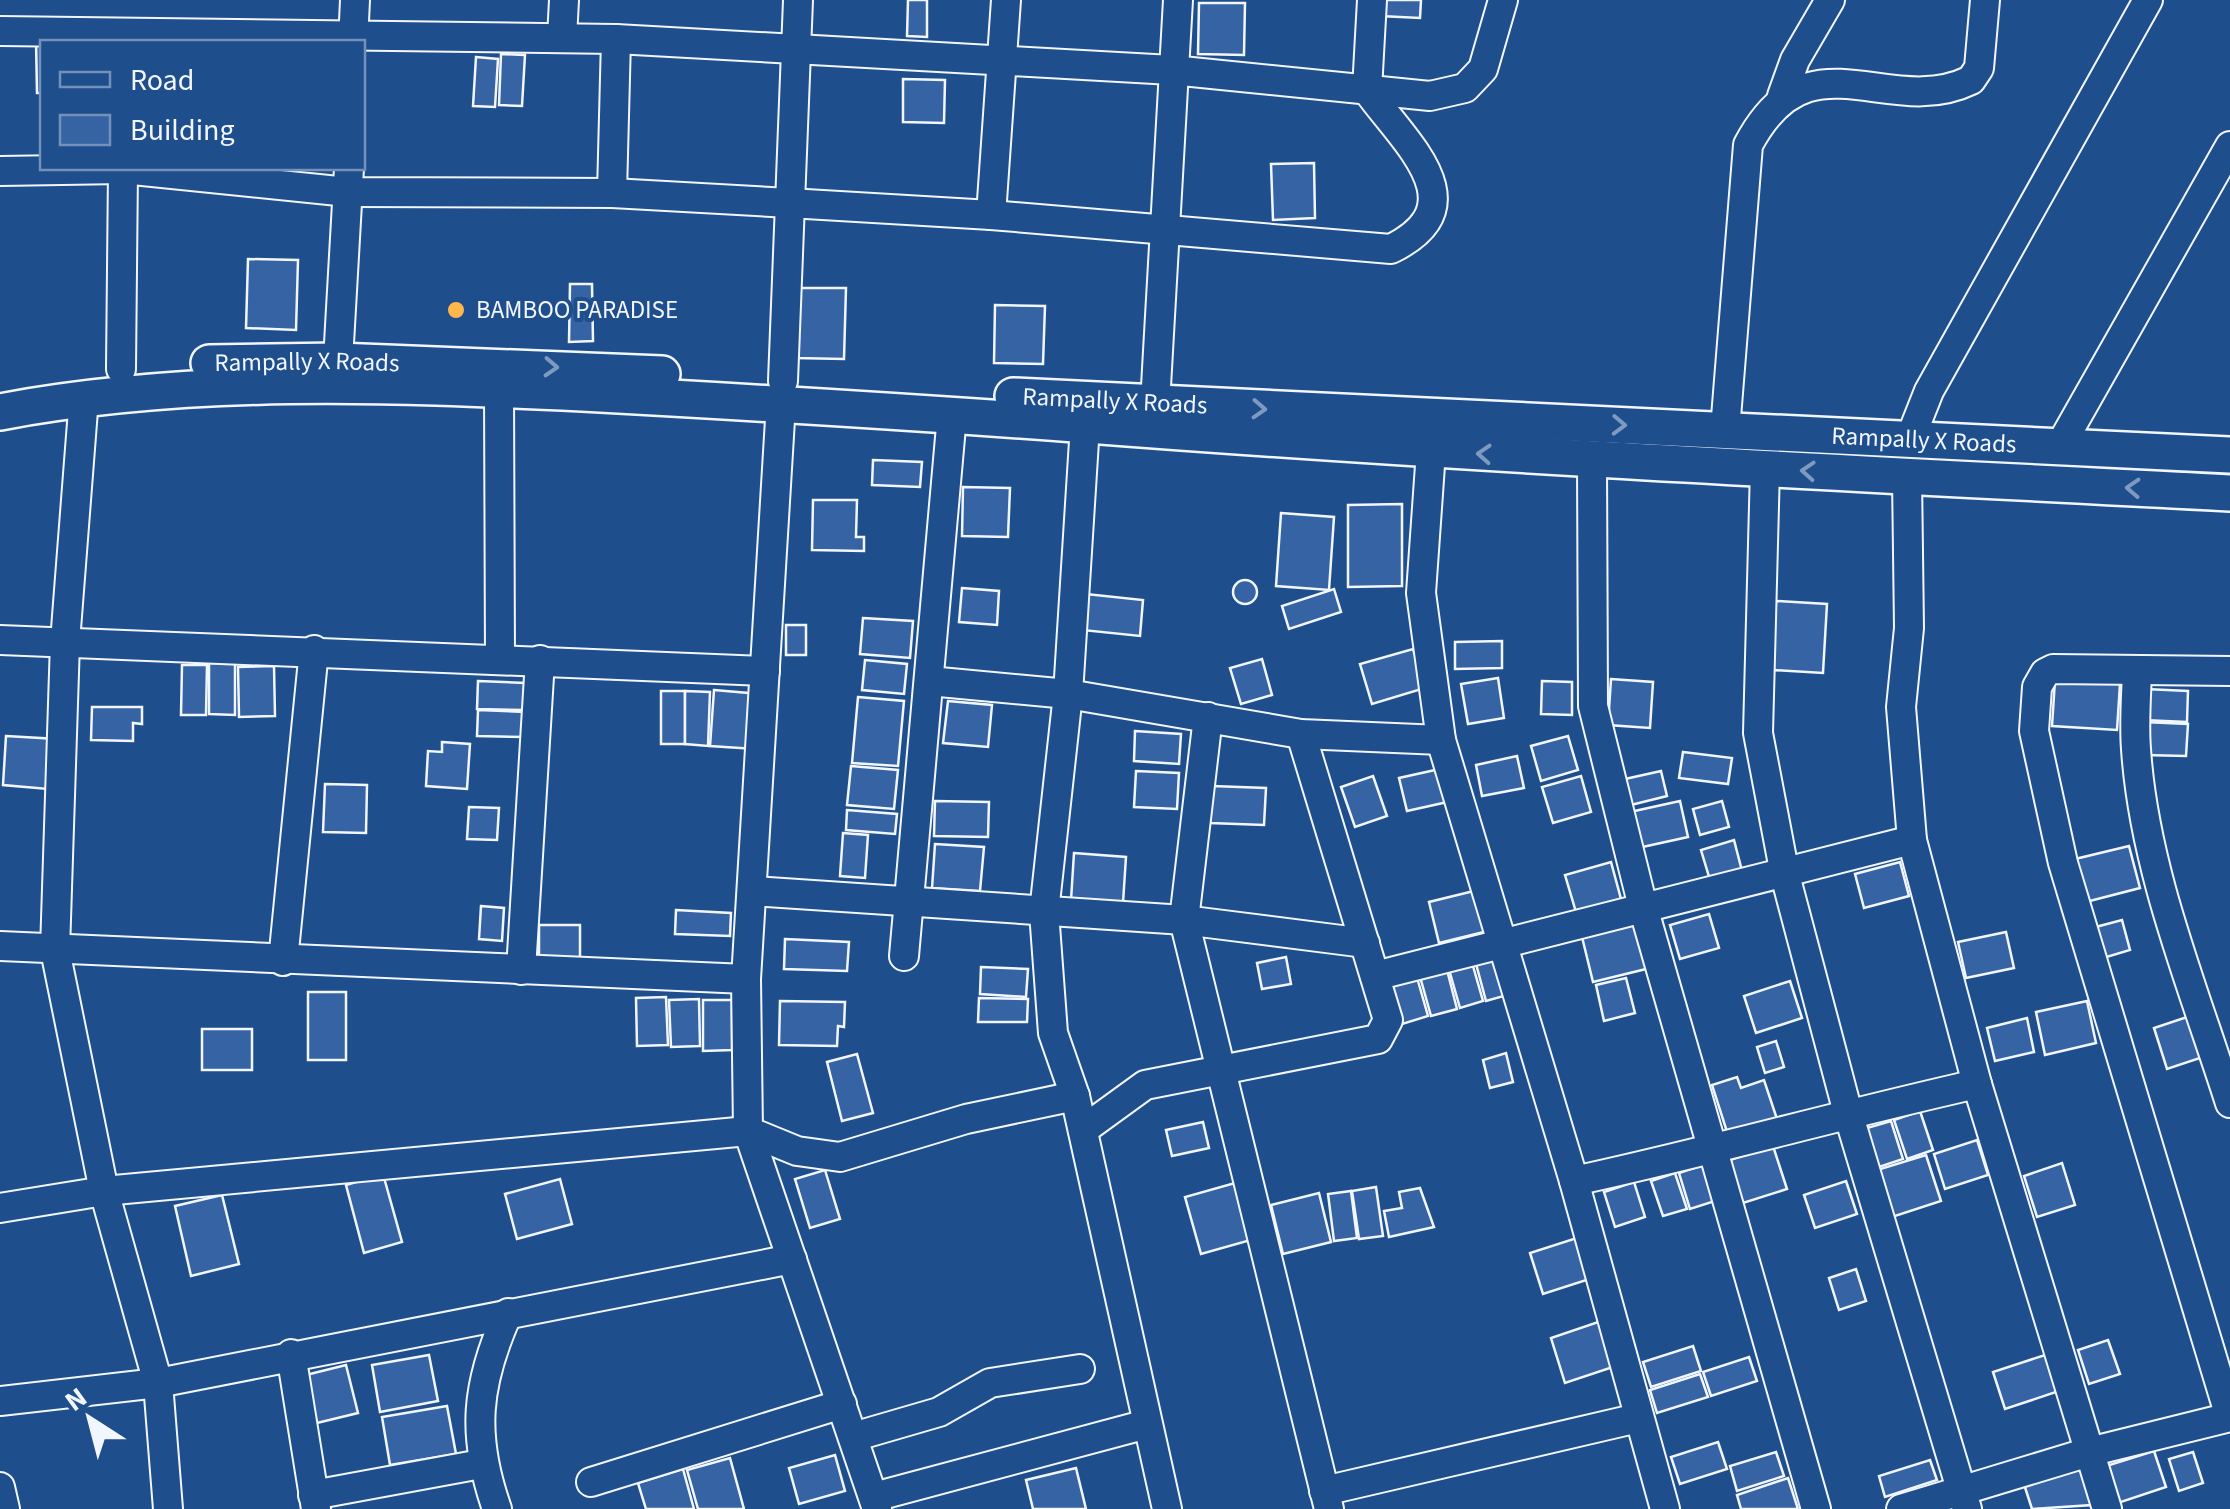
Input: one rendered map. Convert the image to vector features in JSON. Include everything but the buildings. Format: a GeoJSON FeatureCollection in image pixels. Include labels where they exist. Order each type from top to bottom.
{"type":"FeatureCollection","features":[{"type":"Feature","properties":{"kind":"main road","name":"Rampally X Roads"},"geometry":{"type":"LineString","coordinates":[[0,388],[121,369],[338,361],[542,366],[782,392],[1155,404],[2230,455]]}},
{"type":"Feature","properties":{"kind":"main road"},"geometry":{"type":"LineString","coordinates":[[0,412],[84,396],[196,386],[782,392],[952,415],[1431,451],[2230,493]]}},
{"type":"Feature","properties":{"kind":"main road"},"geometry":{"type":"LineString","coordinates":[[1670,464],[1675,427]]}},
{"type":"Feature","properties":{"kind":"street"},"geometry":{"type":"LineString","coordinates":[[353,38],[355,0]]}},
{"type":"Feature","properties":{"kind":"street"},"geometry":{"type":"LineString","coordinates":[[562,38],[564,0]]}},
{"type":"Feature","properties":{"kind":"street"},"geometry":{"type":"LineString","coordinates":[[798,0],[782,392],[746,979],[748,1132],[876,1503],[1146,1424]]}},
{"type":"Feature","properties":{"kind":"street"},"geometry":{"type":"LineString","coordinates":[[992,215],[1006,0]]}},
{"type":"Feature","properties":{"kind":"street"},"geometry":{"type":"LineString","coordinates":[[1155,404],[1168,230],[1178,0]]}},
{"type":"Feature","properties":{"kind":"street"},"geometry":{"type":"LineString","coordinates":[[143,170],[992,215],[1391,250],[1417,236],[1430,221],[1434,201],[1424,166],[1367,90],[1372,0]]}},
{"type":"Feature","properties":{"kind":"street"},"geometry":{"type":"LineString","coordinates":[[0,31],[616,39],[1172,70],[1430,96],[1465,88],[1483,68],[1503,0]]}},
{"type":"Feature","properties":{"kind":"street"},"geometry":{"type":"LineString","coordinates":[[1726,430],[1748,144],[1761,120],[1782,96],[1795,60],[1830,0]]}},
{"type":"Feature","properties":{"kind":"street"},"geometry":{"type":"LineString","coordinates":[[1782,96],[1817,84],[1938,89],[1971,80],[1978,68],[1985,0]]}},
{"type":"Feature","properties":{"kind":"street"},"geometry":{"type":"LineString","coordinates":[[1910,439],[1929,391],[2148,0]]}},
{"type":"Feature","properties":{"kind":"street"},"geometry":{"type":"LineString","coordinates":[[612,193],[616,39]]}},
{"type":"Feature","properties":{"kind":"street"},"geometry":{"type":"LineString","coordinates":[[2060,446],[2230,146]]}},
{"type":"Feature","properties":{"kind":"street"},"geometry":{"type":"LineString","coordinates":[[0,171],[62,170]]}},
{"type":"Feature","properties":{"kind":"street"},"geometry":{"type":"LineString","coordinates":[[121,369],[123,170]]}},
{"type":"Feature","properties":{"kind":"street"},"geometry":{"type":"LineString","coordinates":[[338,361],[348,180]]}},
{"type":"Feature","properties":{"kind":"street"},"geometry":{"type":"LineString","coordinates":[[499,390],[500,658]]}},
{"type":"Feature","properties":{"kind":"street"},"geometry":{"type":"LineString","coordinates":[[84,396],[65,642],[54,950],[104,1190],[158,1383],[168,1509]]}},
{"type":"Feature","properties":{"kind":"street"},"geometry":{"type":"LineString","coordinates":[[904,956],[912,900],[952,415]]}},
{"type":"Feature","properties":{"kind":"street"},"geometry":{"type":"LineString","coordinates":[[1085,425],[1068,694],[1044,912],[1053,1033],[1075,1096],[1167,1509]]}},
{"type":"Feature","properties":{"kind":"street"},"geometry":{"type":"LineString","coordinates":[[1431,451],[1421,593],[1442,740],[1574,1181],[1665,1509]]}},
{"type":"Feature","properties":{"kind":"street"},"geometry":{"type":"LineString","coordinates":[[1592,461],[1593,706],[1643,906],[1816,1509]]}},
{"type":"Feature","properties":{"kind":"street"},"geometry":{"type":"LineString","coordinates":[[1765,468],[1758,732],[1785,876],[1848,1113],[1965,1500]]}},
{"type":"Feature","properties":{"kind":"street"},"geometry":{"type":"LineString","coordinates":[[1907,478],[1909,628],[1901,725],[1912,840],[1976,1084],[2107,1509]]}},
{"type":"Feature","properties":{"kind":"street"},"geometry":{"type":"LineString","coordinates":[[0,640],[765,671]]}},
{"type":"Feature","properties":{"kind":"street"},"geometry":{"type":"LineString","coordinates":[[283,961],[314,650]]}},
{"type":"Feature","properties":{"kind":"street"},"geometry":{"type":"LineString","coordinates":[[521,970],[540,660]]}},
{"type":"Feature","properties":{"kind":"street"},"geometry":{"type":"LineString","coordinates":[[1901,1509],[1965,1500],[2089,1452],[2230,1417],[2077,914],[2034,731],[2037,687],[2045,673],[2059,669],[2137,673],[2230,671]]}},
{"type":"Feature","properties":{"kind":"street"},"geometry":{"type":"LineString","coordinates":[[2137,673],[2136,749],[2145,811],[2164,896],[2230,1103]]}},
{"type":"Feature","properties":{"kind":"street"},"geometry":{"type":"LineString","coordinates":[[928,680],[1068,694],[1302,734],[1442,740]]}},
{"type":"Feature","properties":{"kind":"street"},"geometry":{"type":"LineString","coordinates":[[1208,717],[1184,920],[1326,1500],[1638,1418]]}},
{"type":"Feature","properties":{"kind":"street"},"geometry":{"type":"LineString","coordinates":[[1082,1130],[1145,1085],[1220,1066],[1378,1038],[1388,1020],[1302,734]]}},
{"type":"Feature","properties":{"kind":"street"},"geometry":{"type":"LineString","coordinates":[[1375,976],[1643,906],[1785,876],[1912,840]]}},
{"type":"Feature","properties":{"kind":"street"},"geometry":{"type":"LineString","coordinates":[[753,892],[1184,920],[1366,943]]}},
{"type":"Feature","properties":{"kind":"street"},"geometry":{"type":"LineString","coordinates":[[0,946],[746,979]]}},
{"type":"Feature","properties":{"kind":"street"},"geometry":{"type":"LineString","coordinates":[[1574,1181],[1712,1152],[1848,1113],[1976,1084]]}},
{"type":"Feature","properties":{"kind":"street"},"geometry":{"type":"LineString","coordinates":[[0,1208],[104,1190],[748,1132],[797,1151],[840,1157],[966,1119],[1075,1096]]}},
{"type":"Feature","properties":{"kind":"street"},"geometry":{"type":"LineString","coordinates":[[0,1401],[158,1383],[290,1354],[792,1259]]}},
{"type":"Feature","properties":{"kind":"street"},"geometry":{"type":"LineString","coordinates":[[497,1509],[481,1464],[480,1390],[488,1357],[508,1312]]}},
{"type":"Feature","properties":{"kind":"street"},"geometry":{"type":"LineString","coordinates":[[290,1354],[315,1502],[481,1464]]}},
{"type":"Feature","properties":{"kind":"street"},"geometry":{"type":"LineString","coordinates":[[854,1437],[939,1412],[990,1384],[1080,1369]]}},
{"type":"Feature","properties":{"kind":"street"},"geometry":{"type":"LineString","coordinates":[[592,1482],[842,1404]]}},
{"type":"Feature","properties":{"kind":"street"},"geometry":{"type":"LineString","coordinates":[[0,1488],[4,1509]]}},
{"type":"Feature","properties":{"kind":"place","name":"BAMBOO PARADISE"},"geometry":{"type":"Point","coordinates":[456,310]}}]}
